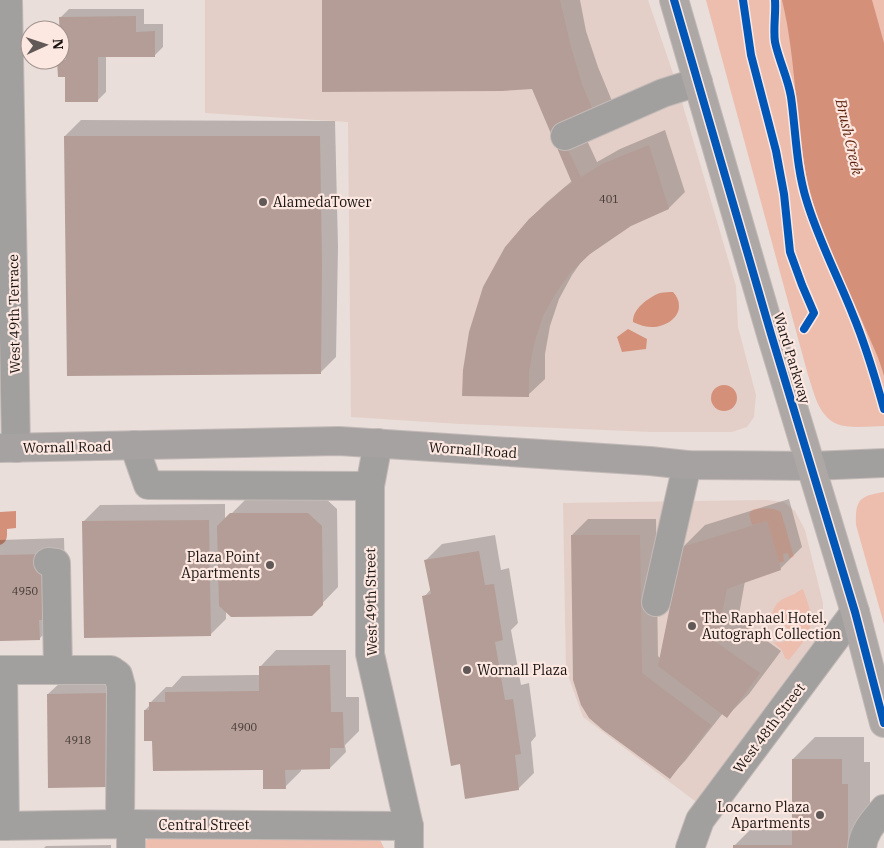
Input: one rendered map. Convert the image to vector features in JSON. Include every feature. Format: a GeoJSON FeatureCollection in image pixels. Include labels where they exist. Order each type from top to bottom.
{"type":"FeatureCollection","features":[{"type":"Feature","properties":{"kind":"highway","name":"Ward Parkway"},"geometry":{"type":"LineString","coordinates":[[674,0],[771,334],[855,612],[884,723]]}},
{"type":"Feature","properties":{"kind":"main road","name":"Wornall Road"},"geometry":{"type":"LineString","coordinates":[[8,448],[339,441],[687,465],[812,466]]}},
{"type":"Feature","properties":{"kind":"street","name":"West 49th Terrace"},"geometry":{"type":"LineString","coordinates":[[8,0],[8,448]]}},
{"type":"Feature","properties":{"kind":"street"},"geometry":{"type":"LineString","coordinates":[[565,136],[663,93],[698,82]]}},
{"type":"Feature","properties":{"kind":"street","name":"West 49th Street"},"geometry":{"type":"LineString","coordinates":[[378,443],[370,486],[370,654],[409,837]]}},
{"type":"Feature","properties":{"kind":"street"},"geometry":{"type":"LineString","coordinates":[[134,445],[148,485],[370,486]]}},
{"type":"Feature","properties":{"kind":"street"},"geometry":{"type":"LineString","coordinates":[[812,466],[876,463]]}},
{"type":"Feature","properties":{"kind":"street"},"geometry":{"type":"LineString","coordinates":[[656,602],[687,465]]}},
{"type":"Feature","properties":{"kind":"street"},"geometry":{"type":"LineString","coordinates":[[48,562],[56,563],[58,670]]}},
{"type":"Feature","properties":{"kind":"street","name":"West 48th Street"},"geometry":{"type":"LineString","coordinates":[[690,848],[700,820],[855,612]]}},
{"type":"Feature","properties":{"kind":"street"},"geometry":{"type":"LineString","coordinates":[[3,826],[2,670],[111,670],[118,676],[121,686],[127,832]]}},
{"type":"Feature","properties":{"kind":"street"},"geometry":{"type":"LineString","coordinates":[[862,848],[862,841],[870,825],[884,809]]}},
{"type":"Feature","properties":{"kind":"street","name":"Central Street"},"geometry":{"type":"LineString","coordinates":[[3,826],[127,832],[409,837]]}},
{"type":"Feature","properties":{"kind":"shaded area"},"geometry":{"type":"Polygon","coordinates":[[[205,0],[648,0],[676,82],[736,286],[738,327],[756,395],[754,417],[747,427],[732,432],[651,432],[460,424],[351,417],[348,122],[205,113],[205,0]]]}},
{"type":"Feature","properties":{"kind":"shaded area"},"geometry":{"type":"Polygon","coordinates":[[[706,0],[884,0],[884,426],[854,427],[837,424],[825,415],[815,396],[706,0]]]}},
{"type":"Feature","properties":{"kind":"shaded area"},"geometry":{"type":"Polygon","coordinates":[[[884,492],[884,624],[856,525],[856,510],[860,501],[864,498],[884,492]]]}},
{"type":"Feature","properties":{"kind":"shaded area"},"geometry":{"type":"Polygon","coordinates":[[[767,500],[784,502],[795,511],[805,530],[823,603],[823,621],[816,643],[699,804],[583,717],[566,670],[563,503],[767,500]]]}},
{"type":"Feature","properties":{"kind":"shaded area"},"geometry":{"type":"Polygon","coordinates":[[[764,508],[781,512],[794,557],[789,558],[788,553],[783,554],[784,561],[779,563],[767,521],[752,525],[749,514],[753,509],[764,508]]]}},
{"type":"Feature","properties":{"kind":"shaded area"},"geometry":{"type":"Polygon","coordinates":[[[803,589],[811,619],[809,631],[789,660],[785,658],[782,650],[773,642],[785,641],[789,636],[788,630],[781,624],[770,625],[771,617],[781,600],[803,589]]]}},
{"type":"Feature","properties":{"kind":"shaded area"},"geometry":{"type":"Polygon","coordinates":[[[374,836],[380,840],[384,848],[144,848],[146,841],[152,837],[374,836]]]}},
{"type":"Feature","properties":{"kind":"water","name":"Brush Creek"},"geometry":{"type":"Polygon","coordinates":[[[782,0],[872,0],[884,43],[884,376],[880,362],[829,246],[812,199],[802,150],[791,49],[782,0]]]}},
{"type":"Feature","properties":{"kind":"water"},"geometry":{"type":"Polygon","coordinates":[[[673,292],[678,299],[679,306],[676,315],[670,321],[661,326],[652,327],[642,326],[633,322],[633,317],[638,308],[651,297],[660,293],[673,292]]]}},
{"type":"Feature","properties":{"kind":"water"},"geometry":{"type":"Polygon","coordinates":[[[628,329],[647,339],[646,349],[622,352],[617,337],[628,329]]]}},
{"type":"Feature","properties":{"kind":"water"},"geometry":{"type":"Polygon","coordinates":[[[724,385],[733,389],[737,398],[733,407],[724,411],[715,407],[711,398],[715,389],[724,385]]]}},
{"type":"Feature","properties":{"kind":"water"},"geometry":{"type":"Polygon","coordinates":[[[16,511],[16,528],[7,529],[6,540],[0,545],[0,512],[16,511]]]}},
{"type":"Feature","properties":{"kind":"building"},"geometry":{"type":"Polygon","coordinates":[[[322,0],[560,0],[582,84],[601,130],[566,146],[581,177],[602,164],[649,145],[669,209],[631,226],[590,254],[570,273],[543,316],[534,344],[529,371],[529,397],[462,396],[463,370],[469,332],[483,287],[505,247],[529,219],[572,183],[532,89],[502,91],[322,92],[322,0]]]}},
{"type":"Feature","properties":{"kind":"building"},"geometry":{"type":"Polygon","coordinates":[[[136,16],[136,32],[155,31],[155,57],[98,57],[98,102],[65,102],[65,77],[58,77],[58,70],[70,70],[70,20],[59,20],[59,17],[136,16]]]}},
{"type":"Feature","properties":{"kind":"building"},"geometry":{"type":"Polygon","coordinates":[[[64,136],[320,136],[321,374],[67,376],[64,136]]]}},
{"type":"Feature","properties":{"kind":"building","name":"Plaza Point Apartments"},"geometry":{"type":"Polygon","coordinates":[[[230,513],[308,513],[322,526],[323,605],[312,616],[231,617],[219,606],[217,526],[230,513]]]}},
{"type":"Feature","properties":{"kind":"building"},"geometry":{"type":"Polygon","coordinates":[[[209,520],[211,636],[84,638],[82,521],[209,520]]]}},
{"type":"Feature","properties":{"kind":"building","name":"The Raphael Hotel, Autograph Collection"},"geometry":{"type":"Polygon","coordinates":[[[767,521],[781,570],[727,589],[716,642],[760,673],[727,718],[658,666],[682,547],[767,521]]]}},
{"type":"Feature","properties":{"kind":"building"},"geometry":{"type":"Polygon","coordinates":[[[571,535],[640,535],[642,673],[711,725],[670,779],[603,730],[589,718],[581,705],[573,680],[571,535]]]}},
{"type":"Feature","properties":{"kind":"building","name":"Wornall Plaza"},"geometry":{"type":"Polygon","coordinates":[[[479,551],[485,585],[494,584],[503,640],[495,642],[505,700],[513,699],[521,754],[515,755],[519,790],[465,799],[460,764],[451,766],[422,596],[431,594],[424,560],[479,551]]]}},
{"type":"Feature","properties":{"kind":"building"},"geometry":{"type":"Polygon","coordinates":[[[48,554],[50,620],[39,620],[40,640],[0,641],[0,555],[48,554]]]}},
{"type":"Feature","properties":{"kind":"building"},"geometry":{"type":"Polygon","coordinates":[[[330,665],[331,712],[343,712],[344,748],[330,748],[330,769],[285,770],[286,789],[263,789],[263,770],[153,771],[152,741],[144,741],[144,710],[149,710],[149,702],[165,702],[165,692],[259,691],[259,666],[330,665]]]}},
{"type":"Feature","properties":{"kind":"building"},"geometry":{"type":"Polygon","coordinates":[[[107,693],[108,787],[48,788],[47,694],[107,693]]]}},
{"type":"Feature","properties":{"kind":"building","name":"Locarno Plaza Apartments"},"geometry":{"type":"Polygon","coordinates":[[[792,759],[842,759],[842,784],[848,784],[848,848],[733,848],[733,845],[792,845],[792,759]]]}},
{"type":"Feature","properties":{"kind":"cycle path"},"geometry":{"type":"LineString","coordinates":[[674,0],[771,334],[855,612],[884,723]]}},
{"type":"Feature","properties":{"kind":"cycle path"},"geometry":{"type":"LineString","coordinates":[[743,0],[751,55],[776,151],[784,194],[790,252],[814,313],[804,329]]}},
{"type":"Feature","properties":{"kind":"cycle path"},"geometry":{"type":"LineString","coordinates":[[775,0],[775,42],[791,97],[798,163],[803,189],[817,231],[862,338],[884,409]]}},
{"type":"Feature","properties":{"kind":"place","name":"AlamedaTower"},"geometry":{"type":"Point","coordinates":[263,202]}},
{"type":"Feature","properties":{"kind":"place","name":"Plaza Point Apartments"},"geometry":{"type":"Point","coordinates":[270,565]}},
{"type":"Feature","properties":{"kind":"place","name":"The Raphael Hotel, Autograph Collection"},"geometry":{"type":"Point","coordinates":[692,626]}},
{"type":"Feature","properties":{"kind":"place","name":"Wornall Plaza"},"geometry":{"type":"Point","coordinates":[467,670]}},
{"type":"Feature","properties":{"kind":"place","name":"Locarno Plaza Apartments"},"geometry":{"type":"Point","coordinates":[820,815]}}]}
